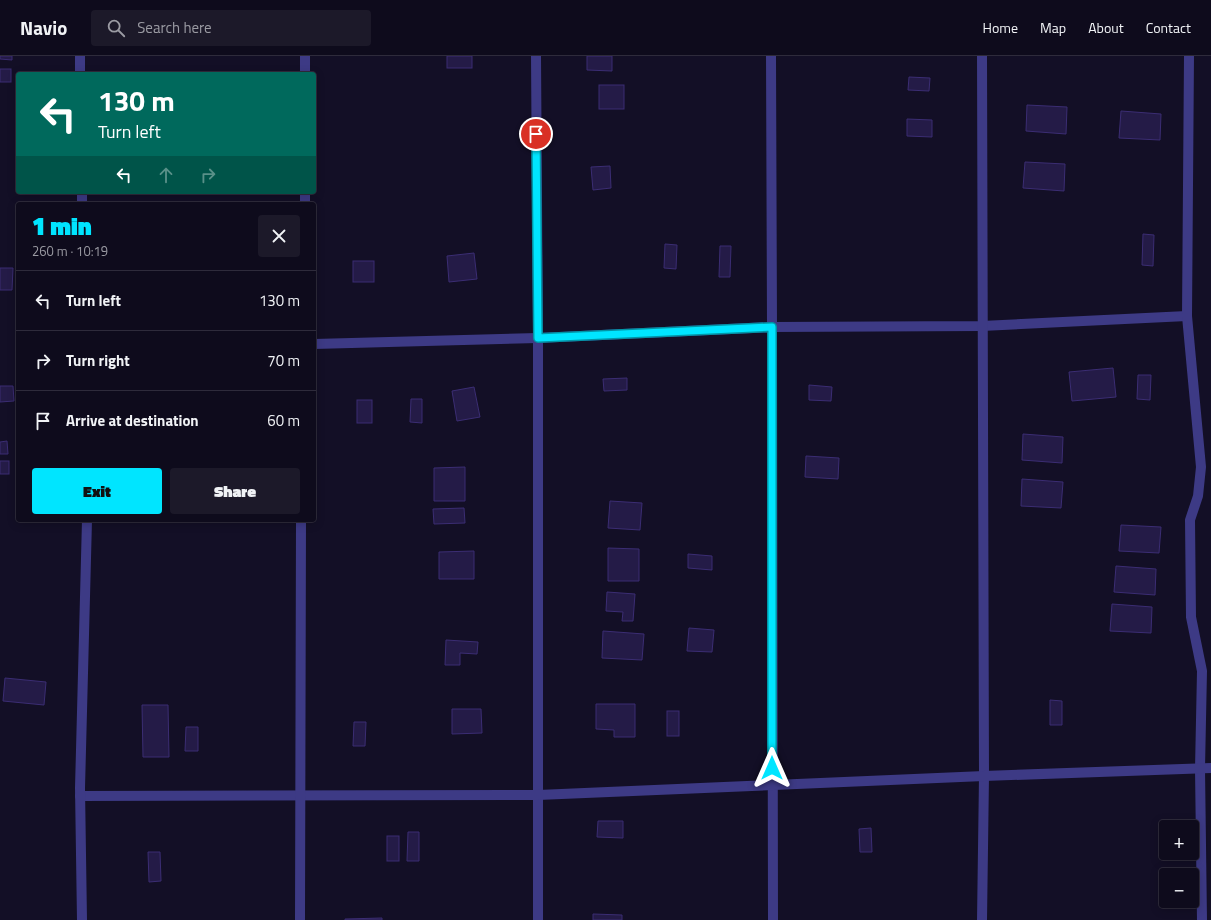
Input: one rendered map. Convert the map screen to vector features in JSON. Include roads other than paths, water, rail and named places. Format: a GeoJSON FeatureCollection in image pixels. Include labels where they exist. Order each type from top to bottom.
{"type":"FeatureCollection","features":[{"type":"Feature","properties":{"kind":"street"},"geometry":{"type":"LineString","coordinates":[[80,56],[80,72]]}},
{"type":"Feature","properties":{"kind":"street"},"geometry":{"type":"LineString","coordinates":[[305,56],[305,72]]}},
{"type":"Feature","properties":{"kind":"street"},"geometry":{"type":"LineString","coordinates":[[536,56],[538,338],[538,920]]}},
{"type":"Feature","properties":{"kind":"street"},"geometry":{"type":"LineString","coordinates":[[771,56],[773,920]]}},
{"type":"Feature","properties":{"kind":"street"},"geometry":{"type":"LineString","coordinates":[[982,56],[984,776],[982,920]]}},
{"type":"Feature","properties":{"kind":"street"},"geometry":{"type":"LineString","coordinates":[[1189,56],[1187,316],[1201,467],[1198,496],[1190,520],[1191,617],[1202,671],[1200,769],[1202,920]]}},
{"type":"Feature","properties":{"kind":"street"},"geometry":{"type":"LineString","coordinates":[[316,344],[538,338],[772,327],[982,326],[1187,316]]}},
{"type":"Feature","properties":{"kind":"street"},"geometry":{"type":"LineString","coordinates":[[82,920],[80,796],[87,522]]}},
{"type":"Feature","properties":{"kind":"street"},"geometry":{"type":"LineString","coordinates":[[300,920],[301,522]]}},
{"type":"Feature","properties":{"kind":"street"},"geometry":{"type":"LineString","coordinates":[[80,796],[538,795],[772,784],[1211,768]]}}]}
